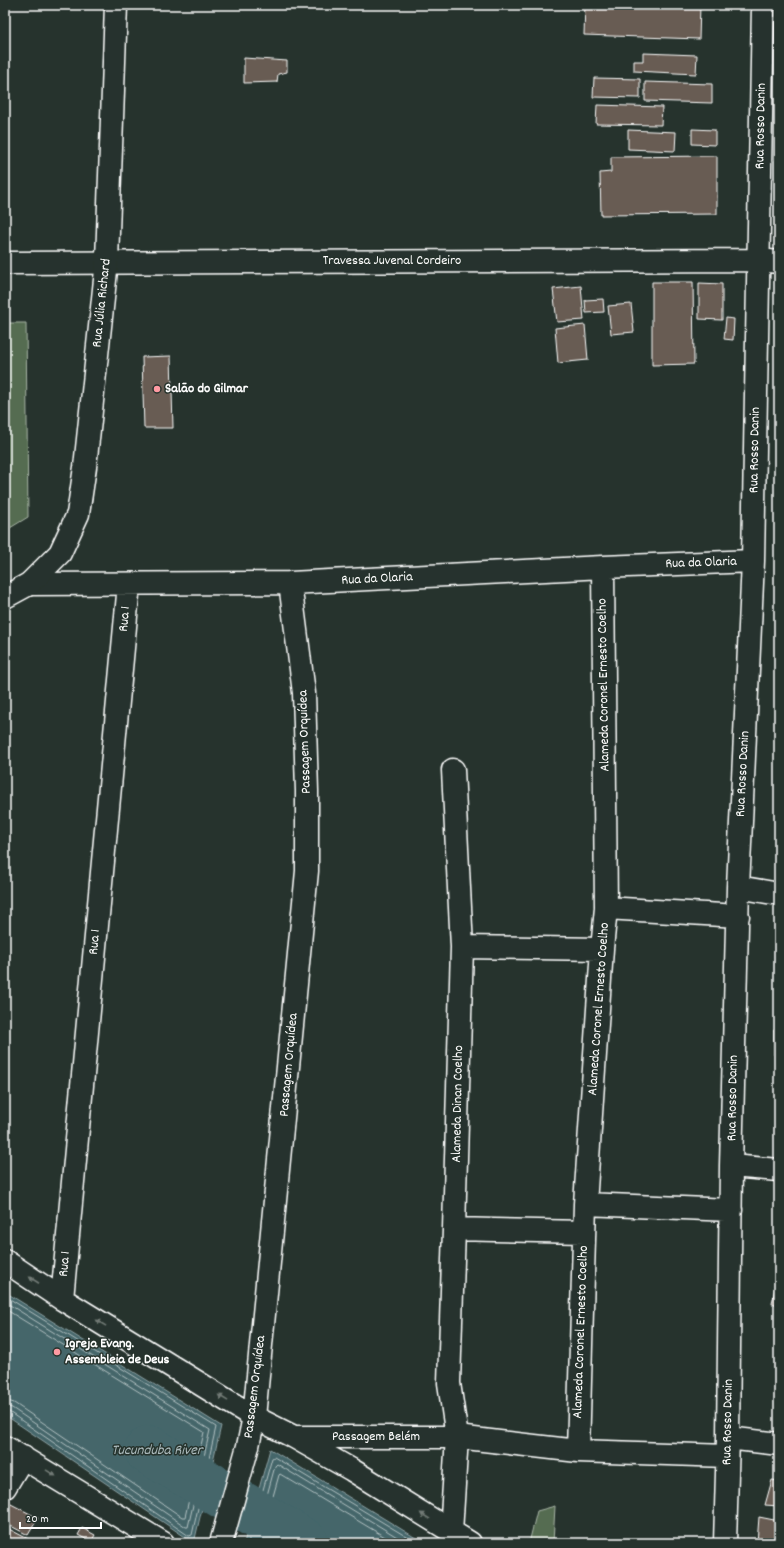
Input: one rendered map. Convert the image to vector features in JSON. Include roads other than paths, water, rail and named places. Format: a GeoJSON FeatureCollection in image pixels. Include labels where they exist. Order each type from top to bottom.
{"type":"FeatureCollection","features":[{"type":"Feature","properties":{"kind":"street","name":"Rua Júlia Richard"},"geometry":{"type":"LineString","coordinates":[[29,584],[60,553],[78,514],[85,467],[107,261],[116,5]]}},
{"type":"Feature","properties":{"kind":"street","name":"Rua Rosso Danin"},"geometry":{"type":"LineString","coordinates":[[725,1543],[738,887],[769,261],[763,5]]}},
{"type":"Feature","properties":{"kind":"street","name":"Travessa Juvenal Cordeiro"},"geometry":{"type":"LineString","coordinates":[[5,263],[107,261],[769,261]]}},
{"type":"Feature","properties":{"kind":"street","name":"Rua da Olaria"},"geometry":{"type":"LineString","coordinates":[[5,597],[29,584],[290,583],[753,561]]}},
{"type":"Feature","properties":{"kind":"street","name":"Alameda Coronel Ernesto Coelho"},"geometry":{"type":"LineString","coordinates":[[578,1451],[585,1204],[606,908],[603,567]]}},
{"type":"Feature","properties":{"kind":"street","name":"Passagem Orquídea"},"geometry":{"type":"LineString","coordinates":[[221,1543],[253,1421],[285,1104],[306,871],[307,776],[304,701],[290,583]]}},
{"type":"Feature","properties":{"kind":"street","name":"Rua 1"},"geometry":{"type":"LineString","coordinates":[[62,1299],[129,584]]}},
{"type":"Feature","properties":{"kind":"street","name":"Alameda Dinan Coelho"},"geometry":{"type":"LineString","coordinates":[[451,1532],[457,1437],[449,1383],[462,947],[453,770]]}},
{"type":"Feature","properties":{"kind":"street"},"geometry":{"type":"LineString","coordinates":[[738,887],[779,894]]}},
{"type":"Feature","properties":{"kind":"street"},"geometry":{"type":"LineString","coordinates":[[606,908],[738,916]]}},
{"type":"Feature","properties":{"kind":"street"},"geometry":{"type":"LineString","coordinates":[[462,947],[602,949]]}},
{"type":"Feature","properties":{"kind":"street"},"geometry":{"type":"LineString","coordinates":[[732,1166],[779,1170]]}},
{"type":"Feature","properties":{"kind":"street"},"geometry":{"type":"LineString","coordinates":[[585,1204],[731,1210]]}},
{"type":"Feature","properties":{"kind":"street"},"geometry":{"type":"LineString","coordinates":[[454,1229],[584,1232]]}},
{"type":"Feature","properties":{"kind":"street","name":"Passagem Belém"},"geometry":{"type":"LineString","coordinates":[[5,1261],[253,1421],[294,1437],[457,1437],[578,1451],[779,1444]]}},
{"type":"Feature","properties":{"kind":"street"},"geometry":{"type":"LineString","coordinates":[[294,1437],[352,1470],[470,1543]]}},
{"type":"Feature","properties":{"kind":"street"},"geometry":{"type":"LineString","coordinates":[[5,1487],[14,1452],[163,1543]]}},
{"type":"Feature","properties":{"kind":"water","name":"Tucunduba River"},"geometry":{"type":"Polygon","coordinates":[[[5,1292],[221,1426],[194,1543],[5,1415],[5,1292]]]}},
{"type":"Feature","properties":{"kind":"water"},"geometry":{"type":"Polygon","coordinates":[[[270,1449],[424,1543],[244,1543],[270,1449]]]}},
{"type":"Feature","properties":{"kind":"waterway","name":"Tucunduba River"},"geometry":{"type":"LineString","coordinates":[[149,1450],[304,1543]]}},
{"type":"Feature","properties":{"kind":"place","name":"Salão do Gilmar"},"geometry":{"type":"Point","coordinates":[157,389]}},
{"type":"Feature","properties":{"kind":"place","name":"Igreja Evang. Assembleia de Deus"},"geometry":{"type":"Point","coordinates":[57,1352]}}]}
